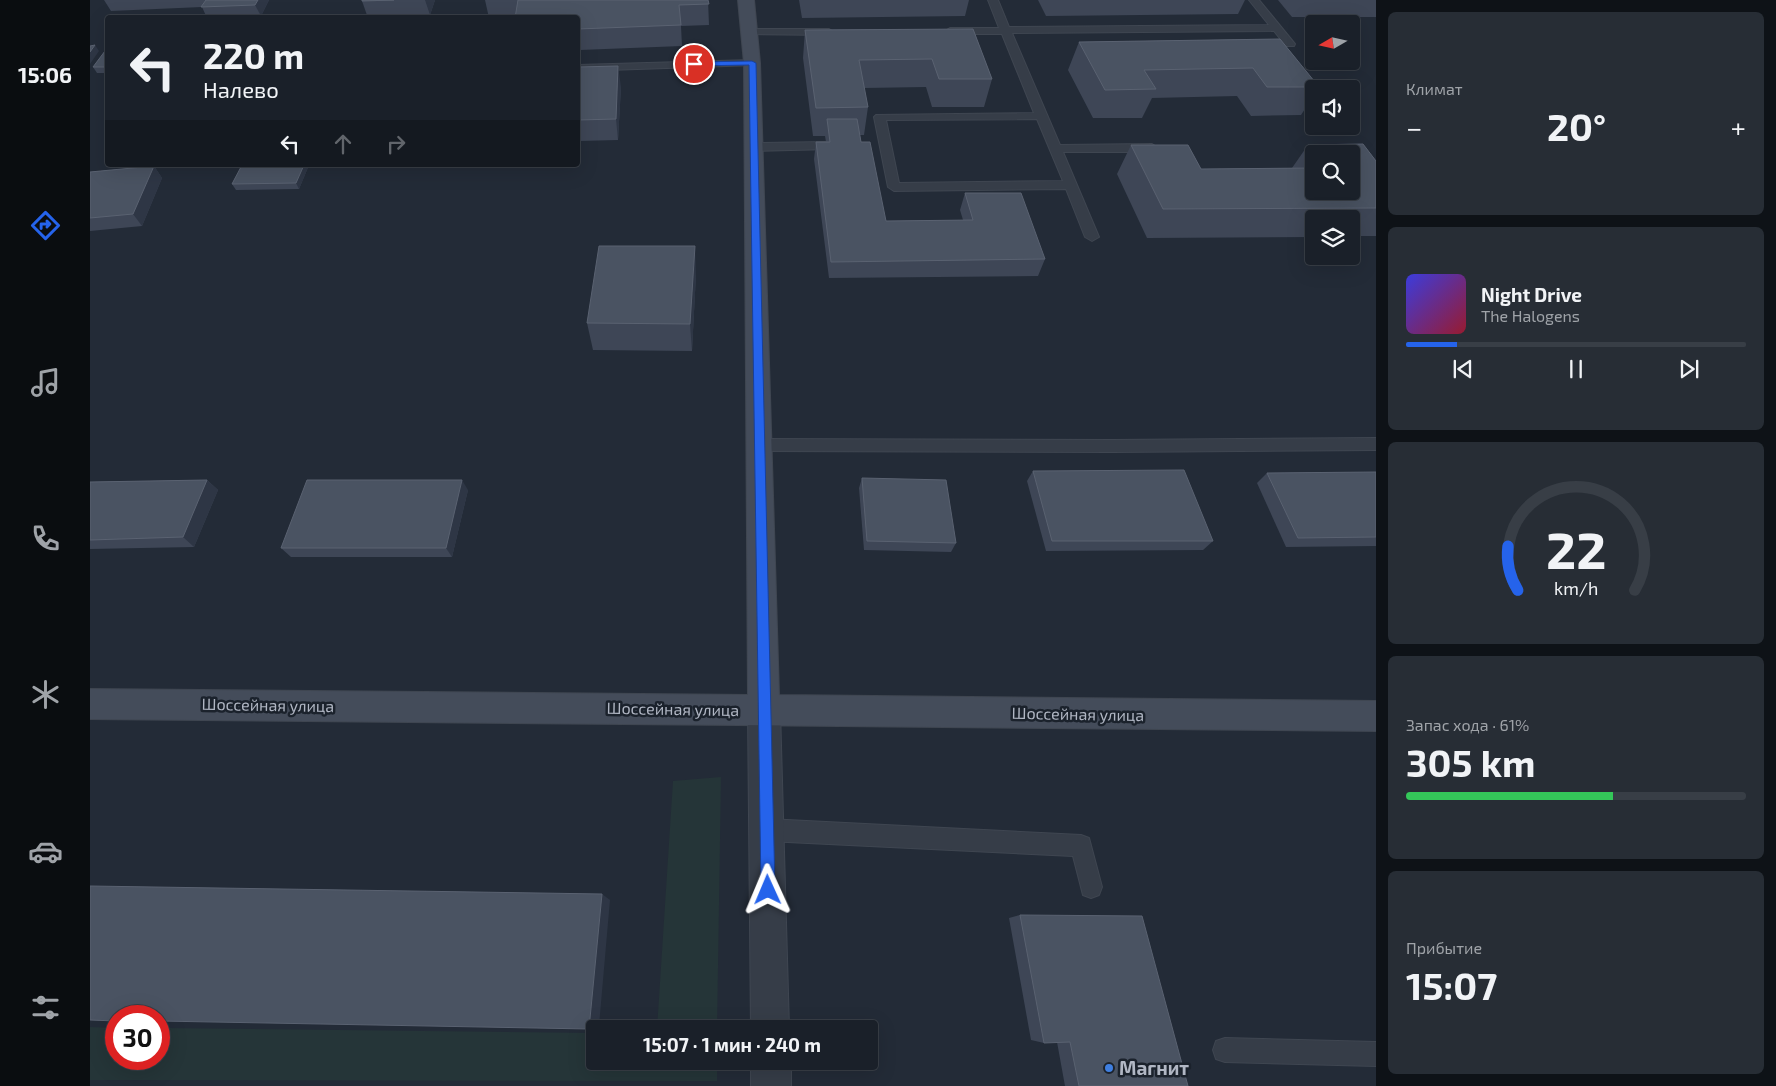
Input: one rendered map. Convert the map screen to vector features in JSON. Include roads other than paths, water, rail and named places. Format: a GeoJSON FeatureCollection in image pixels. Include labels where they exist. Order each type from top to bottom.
{"type":"FeatureCollection","features":[{"type":"Feature","properties":{"kind":"street"},"geometry":{"type":"LineString","coordinates":[[746,0],[752,63],[754,146],[770,1020]]}},
{"type":"Feature","properties":{"kind":"street","name":"Шоссейная улица"},"geometry":{"type":"LineString","coordinates":[[90,704],[1376,716]]}},
{"type":"Feature","properties":{"kind":"street"},"geometry":{"type":"LineString","coordinates":[[771,1070],[771,1086]]}},
{"type":"Feature","properties":{"kind":"lane"},"geometry":{"type":"LineString","coordinates":[[993,0],[1092,237]]}},
{"type":"Feature","properties":{"kind":"lane"},"geometry":{"type":"LineString","coordinates":[[1254,0],[1290,44]]}},
{"type":"Feature","properties":{"kind":"lane"},"geometry":{"type":"LineString","coordinates":[[938,31],[1277,28]]}},
{"type":"Feature","properties":{"kind":"lane"},"geometry":{"type":"LineString","coordinates":[[749,32],[841,32]]}},
{"type":"Feature","properties":{"kind":"lane"},"geometry":{"type":"LineString","coordinates":[[580,68],[752,63]]}},
{"type":"Feature","properties":{"kind":"lane"},"geometry":{"type":"LineString","coordinates":[[1042,116],[880,117],[881,145],[894,187],[1070,185]]}},
{"type":"Feature","properties":{"kind":"lane"},"geometry":{"type":"LineString","coordinates":[[754,146],[826,146]]}},
{"type":"Feature","properties":{"kind":"lane"},"geometry":{"type":"LineString","coordinates":[[1055,149],[1162,148]]}},
{"type":"Feature","properties":{"kind":"lane"},"geometry":{"type":"LineString","coordinates":[[760,445],[1113,446],[1376,444]]}},
{"type":"Feature","properties":{"kind":"lane"},"geometry":{"type":"LineString","coordinates":[[767,830],[1081,846],[1091,887]]}},
{"type":"Feature","properties":{"kind":"lane"},"geometry":{"type":"LineString","coordinates":[[1225,1050],[1376,1054]]}},
{"type":"Feature","properties":{"kind":"place","name":"Магнит"},"geometry":{"type":"Point","coordinates":[1109,1068]}}]}
